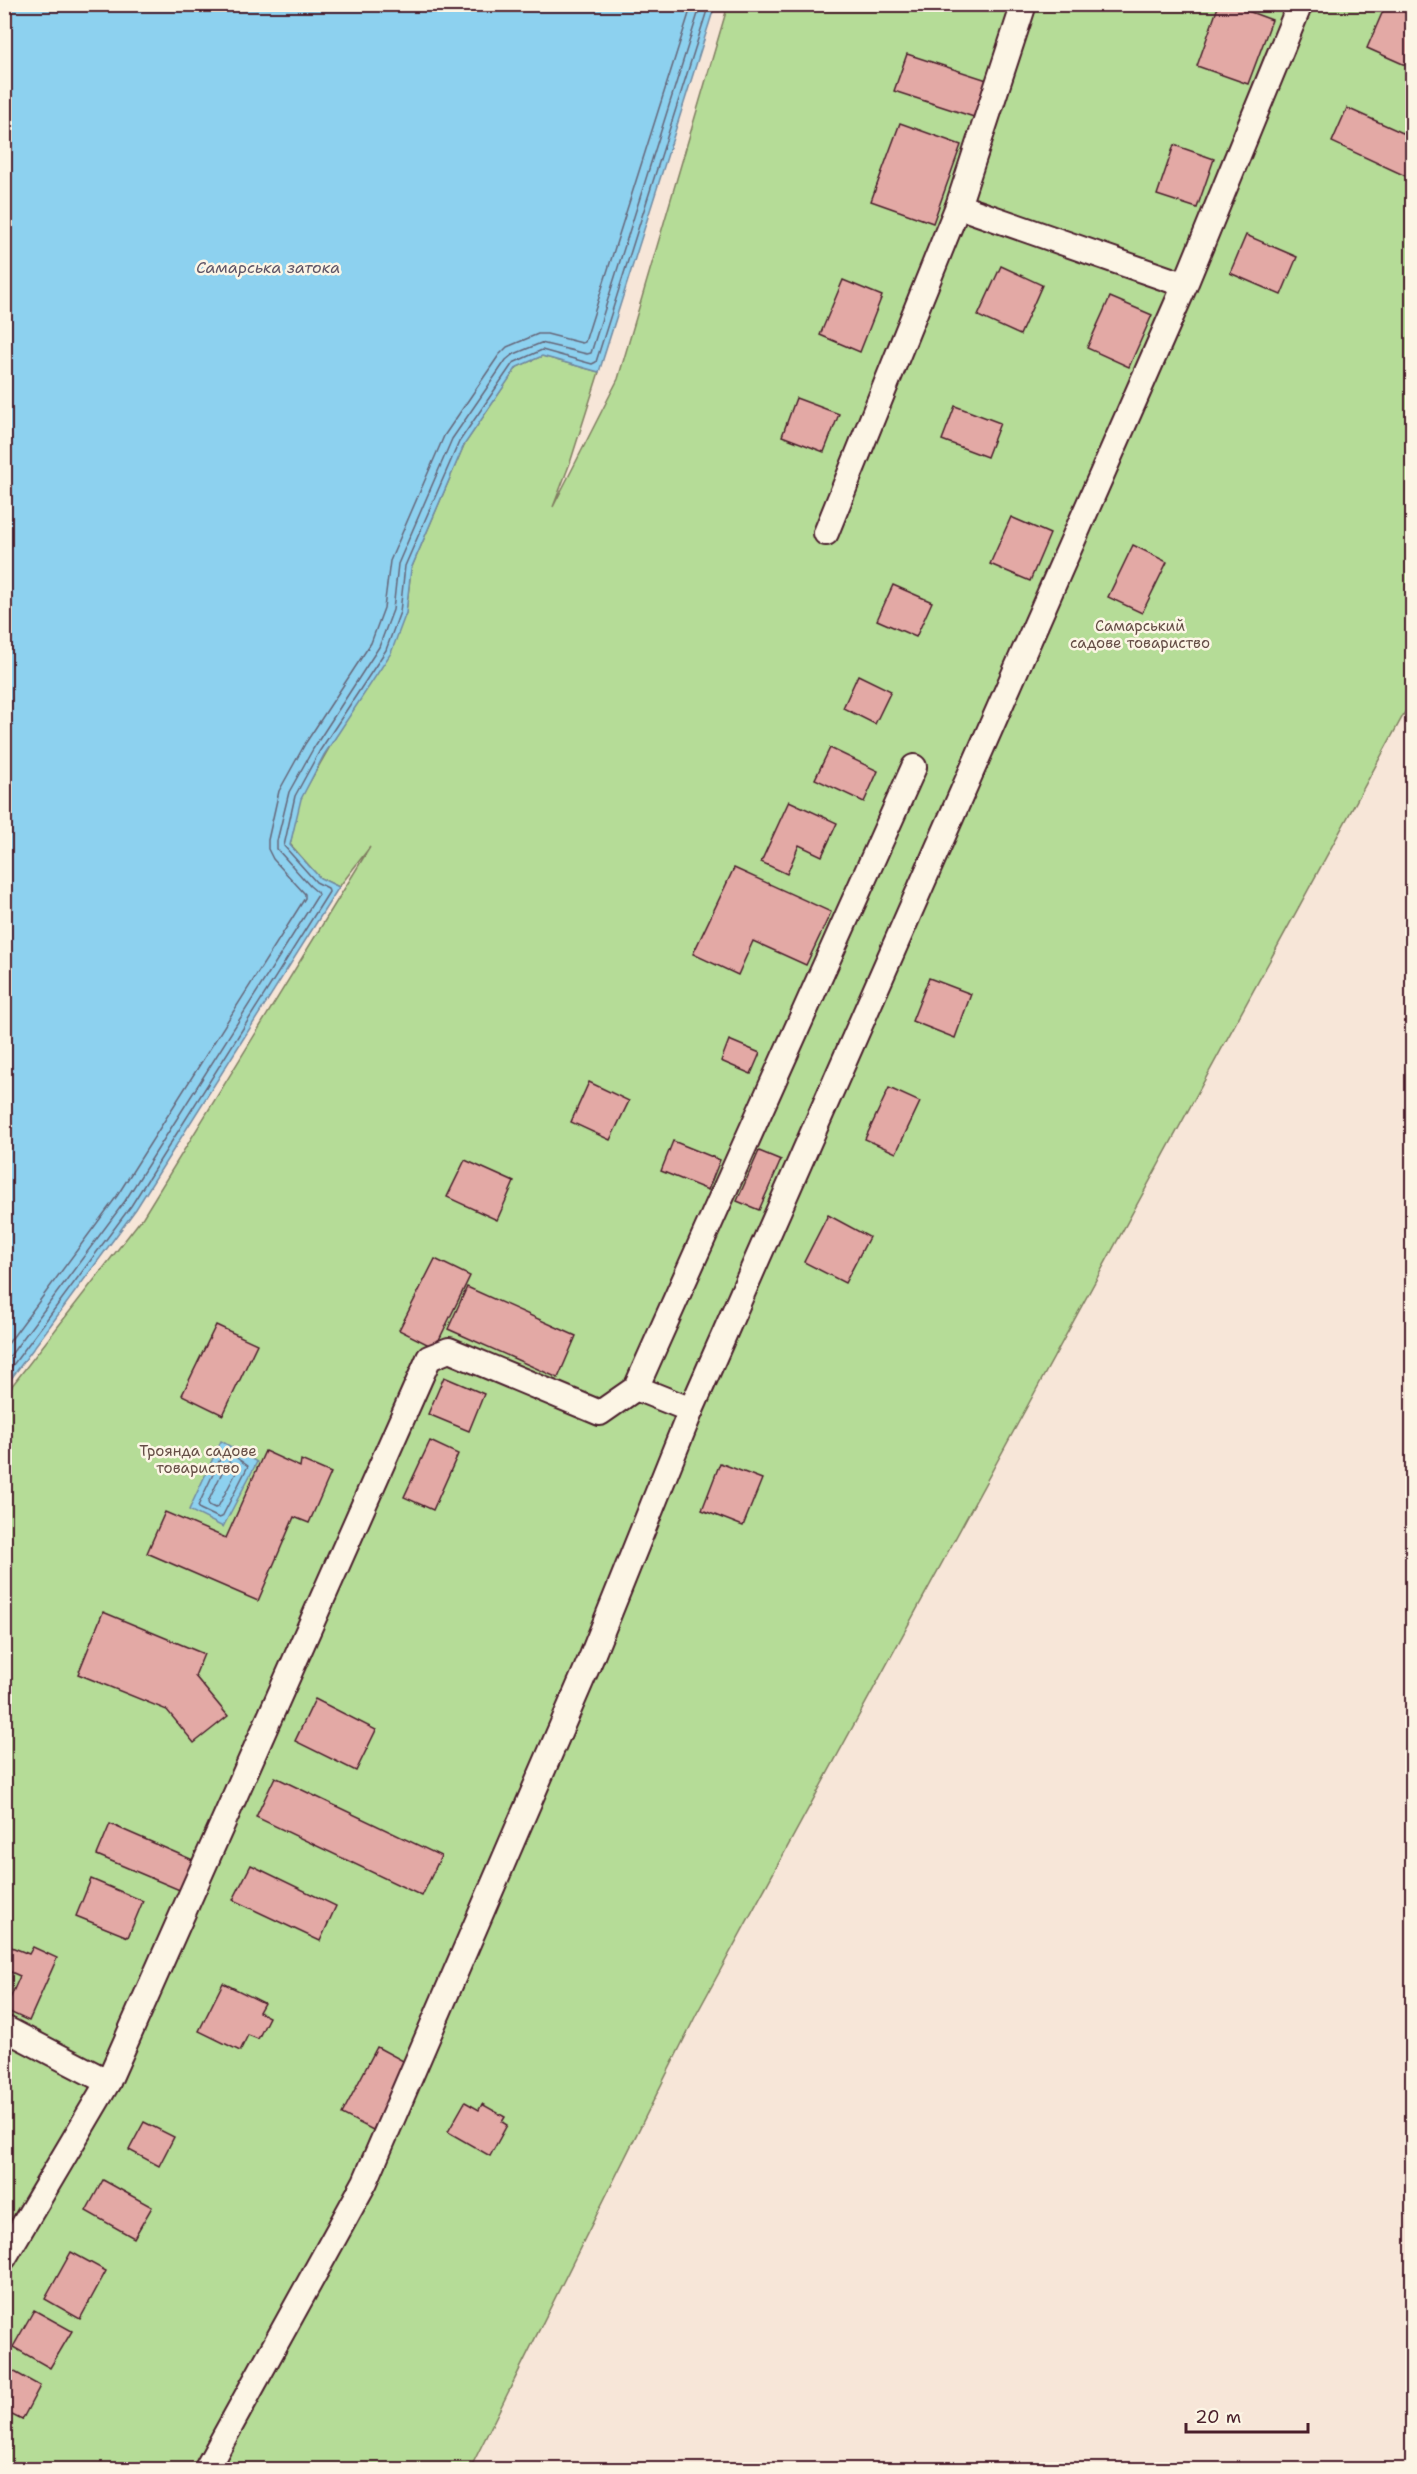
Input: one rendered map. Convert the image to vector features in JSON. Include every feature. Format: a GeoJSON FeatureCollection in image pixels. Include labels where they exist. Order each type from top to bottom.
{"type":"FeatureCollection","features":[{"type":"Feature","properties":{"kind":"lane"},"geometry":{"type":"LineString","coordinates":[[826,533],[958,206],[1024,4]]}},
{"type":"Feature","properties":{"kind":"lane"},"geometry":{"type":"LineString","coordinates":[[206,2469],[365,2182],[592,1656],[691,1410],[1185,285],[1300,4]]}},
{"type":"Feature","properties":{"kind":"lane"},"geometry":{"type":"LineString","coordinates":[[958,206],[1185,285]]}},
{"type":"Feature","properties":{"kind":"lane"},"geometry":{"type":"LineString","coordinates":[[4,2258],[108,2082],[429,1358],[449,1350],[600,1413],[636,1388],[914,767]]}},
{"type":"Feature","properties":{"kind":"lane"},"geometry":{"type":"LineString","coordinates":[[636,1388],[691,1410]]}},
{"type":"Feature","properties":{"kind":"lane"},"geometry":{"type":"LineString","coordinates":[[4,2028],[108,2082]]}},
{"type":"Feature","properties":{"kind":"green space","name":"Самарський садове товариство"},"geometry":{"type":"Polygon","coordinates":[[[728,5],[1412,5],[1412,699],[696,2015],[470,2469],[5,2469],[4,1396],[143,1217],[370,847],[339,887],[320,878],[290,844],[300,799],[406,613],[411,569],[464,445],[517,367],[542,356],[599,372],[570,463],[553,507],[618,379],[728,5]]]}},
{"type":"Feature","properties":{"kind":"water","name":"Самарська затока"},"geometry":{"type":"Polygon","coordinates":[[[5,4],[715,5],[599,372],[542,356],[517,367],[464,445],[411,569],[406,613],[391,653],[324,755],[301,799],[290,845],[320,878],[339,887],[136,1209],[5,1387],[5,4]]]}},
{"type":"Feature","properties":{"kind":"water"},"geometry":{"type":"Polygon","coordinates":[[[221,1441],[257,1462],[223,1527],[189,1510],[221,1441]]]}},
{"type":"Feature","properties":{"kind":"building"},"geometry":{"type":"Polygon","coordinates":[[[1219,4],[1229,4],[1272,20],[1248,84],[1197,66],[1219,4]]]}},
{"type":"Feature","properties":{"kind":"building"},"geometry":{"type":"Polygon","coordinates":[[[1386,4],[1412,4],[1412,68],[1367,48],[1386,4]]]}},
{"type":"Feature","properties":{"kind":"building"},"geometry":{"type":"Polygon","coordinates":[[[907,54],[987,80],[974,117],[894,91],[907,54]]]}},
{"type":"Feature","properties":{"kind":"building"},"geometry":{"type":"Polygon","coordinates":[[[1347,108],[1412,137],[1412,179],[1332,142],[1347,108]]]}},
{"type":"Feature","properties":{"kind":"building"},"geometry":{"type":"Polygon","coordinates":[[[900,123],[961,145],[933,223],[871,201],[900,123]]]}},
{"type":"Feature","properties":{"kind":"building"},"geometry":{"type":"Polygon","coordinates":[[[1174,145],[1214,159],[1197,208],[1157,195],[1174,145]]]}},
{"type":"Feature","properties":{"kind":"building"},"geometry":{"type":"Polygon","coordinates":[[[1246,235],[1297,257],[1281,295],[1230,273],[1246,235]]]}},
{"type":"Feature","properties":{"kind":"building"},"geometry":{"type":"Polygon","coordinates":[[[1001,266],[1042,285],[1020,335],[978,316],[1001,266]]]}},
{"type":"Feature","properties":{"kind":"building"},"geometry":{"type":"Polygon","coordinates":[[[843,280],[882,296],[860,352],[820,335],[843,280]]]}},
{"type":"Feature","properties":{"kind":"building"},"geometry":{"type":"Polygon","coordinates":[[[1110,297],[1152,315],[1129,367],[1087,348],[1110,297]]]}},
{"type":"Feature","properties":{"kind":"building"},"geometry":{"type":"Polygon","coordinates":[[[796,398],[839,414],[824,452],[782,436],[796,398]]]}},
{"type":"Feature","properties":{"kind":"building"},"geometry":{"type":"Polygon","coordinates":[[[955,406],[1000,423],[987,457],[942,440],[955,406]]]}},
{"type":"Feature","properties":{"kind":"building"},"geometry":{"type":"Polygon","coordinates":[[[1011,517],[1050,534],[1030,581],[990,564],[1011,517]]]}},
{"type":"Feature","properties":{"kind":"building"},"geometry":{"type":"Polygon","coordinates":[[[1133,545],[1167,562],[1142,613],[1108,597],[1133,545]]]}},
{"type":"Feature","properties":{"kind":"building"},"geometry":{"type":"Polygon","coordinates":[[[893,585],[932,602],[916,637],[877,620],[893,585]]]}},
{"type":"Feature","properties":{"kind":"building"},"geometry":{"type":"Polygon","coordinates":[[[858,675],[891,691],[875,724],[843,708],[858,675]]]}},
{"type":"Feature","properties":{"kind":"building"},"geometry":{"type":"Polygon","coordinates":[[[830,748],[878,771],[864,802],[815,779],[830,748]]]}},
{"type":"Feature","properties":{"kind":"building"},"geometry":{"type":"Polygon","coordinates":[[[789,801],[837,823],[822,856],[799,845],[787,874],[761,862],[789,801]]]}},
{"type":"Feature","properties":{"kind":"building"},"geometry":{"type":"Polygon","coordinates":[[[734,868],[831,912],[806,965],[753,941],[738,975],[693,954],[734,868]]]}},
{"type":"Feature","properties":{"kind":"building"},"geometry":{"type":"Polygon","coordinates":[[[929,978],[971,994],[955,1038],[912,1021],[929,978]]]}},
{"type":"Feature","properties":{"kind":"building"},"geometry":{"type":"Polygon","coordinates":[[[729,1040],[760,1053],[751,1074],[721,1061],[729,1040]]]}},
{"type":"Feature","properties":{"kind":"building"},"geometry":{"type":"Polygon","coordinates":[[[589,1082],[629,1101],[610,1140],[571,1122],[589,1082]]]}},
{"type":"Feature","properties":{"kind":"building"},"geometry":{"type":"Polygon","coordinates":[[[889,1088],[920,1102],[896,1153],[865,1139],[889,1088]]]}},
{"type":"Feature","properties":{"kind":"building"},"geometry":{"type":"Polygon","coordinates":[[[673,1141],[720,1160],[708,1190],[661,1171],[673,1141]]]}},
{"type":"Feature","properties":{"kind":"building"},"geometry":{"type":"Polygon","coordinates":[[[759,1151],[781,1160],[759,1210],[737,1201],[759,1151]]]}},
{"type":"Feature","properties":{"kind":"building"},"geometry":{"type":"Polygon","coordinates":[[[465,1160],[514,1182],[497,1220],[447,1197],[465,1160]]]}},
{"type":"Feature","properties":{"kind":"building"},"geometry":{"type":"Polygon","coordinates":[[[828,1215],[869,1237],[845,1283],[804,1262],[828,1215]]]}},
{"type":"Feature","properties":{"kind":"building"},"geometry":{"type":"Polygon","coordinates":[[[435,1259],[470,1276],[435,1348],[399,1330],[435,1259]]]}},
{"type":"Feature","properties":{"kind":"building"},"geometry":{"type":"Polygon","coordinates":[[[467,1287],[576,1336],[558,1378],[448,1329],[467,1287]]]}},
{"type":"Feature","properties":{"kind":"building"},"geometry":{"type":"Polygon","coordinates":[[[216,1325],[257,1344],[223,1415],[182,1395],[216,1325]]]}},
{"type":"Feature","properties":{"kind":"building"},"geometry":{"type":"Polygon","coordinates":[[[444,1377],[484,1394],[469,1431],[428,1414],[444,1377]]]}},
{"type":"Feature","properties":{"kind":"building"},"geometry":{"type":"Polygon","coordinates":[[[430,1441],[458,1454],[433,1510],[404,1497],[430,1441]]]}},
{"type":"Feature","properties":{"kind":"building"},"geometry":{"type":"Polygon","coordinates":[[[265,1451],[300,1467],[301,1460],[331,1473],[309,1523],[294,1517],[258,1601],[147,1553],[165,1512],[226,1538],[265,1451]]]}},
{"type":"Feature","properties":{"kind":"building"},"geometry":{"type":"Polygon","coordinates":[[[720,1463],[762,1479],[743,1526],[702,1510],[720,1463]]]}},
{"type":"Feature","properties":{"kind":"building"},"geometry":{"type":"Polygon","coordinates":[[[103,1612],[204,1654],[195,1676],[228,1716],[194,1743],[167,1710],[78,1674],[103,1612]]]}},
{"type":"Feature","properties":{"kind":"building"},"geometry":{"type":"Polygon","coordinates":[[[315,1699],[376,1730],[356,1771],[295,1741],[315,1699]]]}},
{"type":"Feature","properties":{"kind":"building"},"geometry":{"type":"Polygon","coordinates":[[[275,1777],[441,1856],[422,1896],[256,1817],[275,1777]]]}},
{"type":"Feature","properties":{"kind":"building"},"geometry":{"type":"Polygon","coordinates":[[[110,1824],[195,1861],[182,1891],[97,1855],[110,1824]]]}},
{"type":"Feature","properties":{"kind":"building"},"geometry":{"type":"Polygon","coordinates":[[[251,1865],[336,1906],[320,1941],[233,1900],[251,1865]]]}},
{"type":"Feature","properties":{"kind":"building"},"geometry":{"type":"Polygon","coordinates":[[[91,1879],[143,1901],[128,1937],[76,1916],[91,1879]]]}},
{"type":"Feature","properties":{"kind":"building"},"geometry":{"type":"Polygon","coordinates":[[[4,1944],[29,1954],[33,1947],[57,1958],[29,2021],[5,2010],[20,1976],[4,1969],[4,1944]]]}},
{"type":"Feature","properties":{"kind":"building"},"geometry":{"type":"Polygon","coordinates":[[[223,1983],[264,2003],[259,2012],[269,2017],[258,2039],[248,2035],[240,2051],[199,2031],[223,1983]]]}},
{"type":"Feature","properties":{"kind":"building"},"geometry":{"type":"Polygon","coordinates":[[[377,2047],[407,2063],[373,2130],[342,2114],[377,2047]]]}},
{"type":"Feature","properties":{"kind":"building"},"geometry":{"type":"Polygon","coordinates":[[[465,2102],[479,2110],[482,2104],[505,2117],[502,2122],[507,2125],[490,2156],[448,2132],[465,2102]]]}},
{"type":"Feature","properties":{"kind":"building"},"geometry":{"type":"Polygon","coordinates":[[[144,2122],[174,2137],[159,2166],[129,2150],[144,2122]]]}},
{"type":"Feature","properties":{"kind":"building"},"geometry":{"type":"Polygon","coordinates":[[[103,2180],[152,2207],[134,2238],[86,2211],[103,2180]]]}},
{"type":"Feature","properties":{"kind":"building"},"geometry":{"type":"Polygon","coordinates":[[[71,2252],[106,2271],[80,2319],[45,2299],[71,2252]]]}},
{"type":"Feature","properties":{"kind":"building"},"geometry":{"type":"Polygon","coordinates":[[[34,2310],[72,2331],[50,2368],[13,2347],[34,2310]]]}},
{"type":"Feature","properties":{"kind":"building"},"geometry":{"type":"Polygon","coordinates":[[[11,2370],[40,2386],[22,2420],[4,2411],[4,2383],[11,2370]]]}},
{"type":"Feature","properties":{"kind":"park label","name":"Троянда садове товариство"},"geometry":{"type":"Point","coordinates":[198,1460]}}]}
